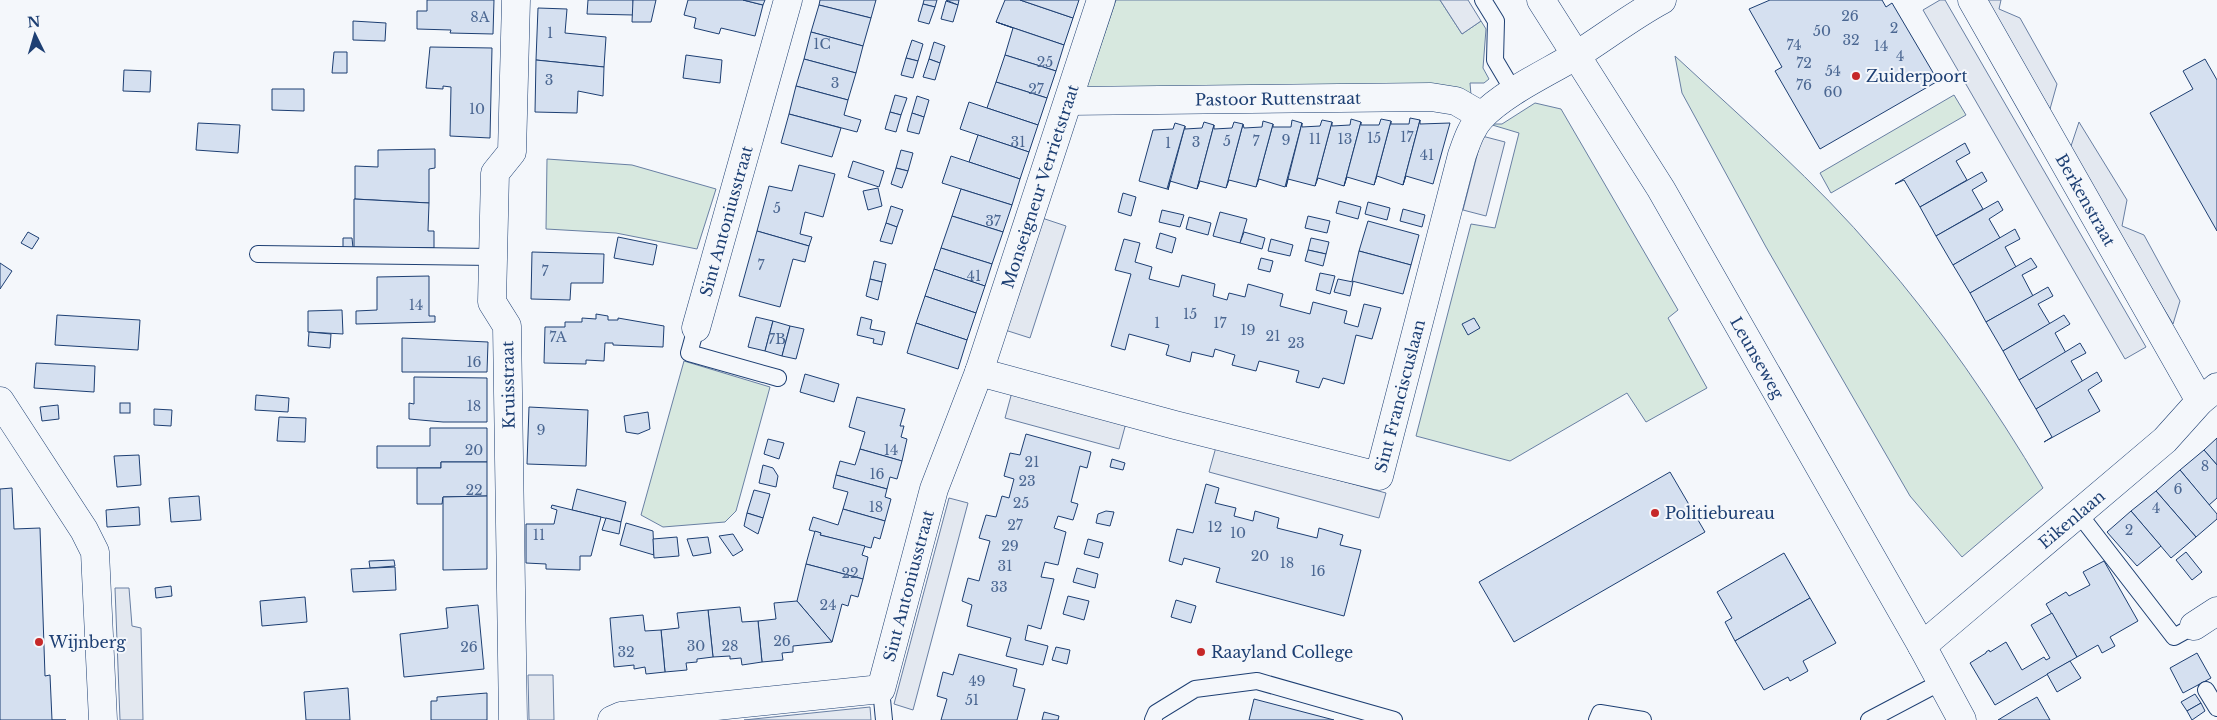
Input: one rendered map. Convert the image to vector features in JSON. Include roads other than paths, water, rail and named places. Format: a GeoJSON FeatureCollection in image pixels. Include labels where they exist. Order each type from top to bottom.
{"type":"FeatureCollection","features":[{"type":"Feature","properties":{"kind":"street","name":"Kruisstraat"},"geometry":{"type":"LineString","coordinates":[[513,720],[507,326],[492,302],[495,173],[512,152],[516,0]]}},
{"type":"Feature","properties":{"kind":"street","name":"Sint Antoniusstraat"},"geometry":{"type":"LineString","coordinates":[[696,328],[788,0]]}},
{"type":"Feature","properties":{"kind":"street","name":"Monseigneur Verrietstraat"},"geometry":{"type":"LineString","coordinates":[[979,372],[1101,0]]}},
{"type":"Feature","properties":{"kind":"street","name":"Leunseweg"},"geometry":{"type":"LineString","coordinates":[[1541,0],[1577,54],[1661,190],[1922,646],[1962,720]]}},
{"type":"Feature","properties":{"kind":"street","name":"Sint Franciscuslaan"},"geometry":{"type":"LineString","coordinates":[[979,372],[1174,425],[1379,476],[1462,155],[1471,131],[1482,116],[1514,92],[1577,54],[1643,10],[1662,0]]}},
{"type":"Feature","properties":{"kind":"street","name":"Berkenstraat"},"geometry":{"type":"LineString","coordinates":[[1972,0],[2208,394]]}},
{"type":"Feature","properties":{"kind":"street","name":"Pastoor Ruttenstraat"},"geometry":{"type":"LineString","coordinates":[[1069,101],[1431,97],[1456,101],[1482,116]]}},
{"type":"Feature","properties":{"kind":"street","name":"Sint Antoniusstraat"},"geometry":{"type":"LineString","coordinates":[[881,689],[934,489],[979,372]]}},
{"type":"Feature","properties":{"kind":"street","name":"Eikenlaan"},"geometry":{"type":"LineString","coordinates":[[1922,646],[2165,440],[2208,394]]}},
{"type":"Feature","properties":{"kind":"street"},"geometry":{"type":"LineString","coordinates":[[0,401],[84,530],[95,552],[103,720]]}},
{"type":"Feature","properties":{"kind":"street"},"geometry":{"type":"LineString","coordinates":[[2194,626],[2217,611]]}},
{"type":"Feature","properties":{"kind":"street"},"geometry":{"type":"LineString","coordinates":[[612,720],[621,716],[881,689]]}},
{"type":"Feature","properties":{"kind":"lane"},"geometry":{"type":"LineString","coordinates":[[1483,0],[1496,21],[1495,60],[1514,92]]}},
{"type":"Feature","properties":{"kind":"lane"},"geometry":{"type":"LineString","coordinates":[[258,254],[493,257]]}},
{"type":"Feature","properties":{"kind":"lane","name":"Sint Antoniusstraat"},"geometry":{"type":"LineString","coordinates":[[696,328],[689,353],[778,378]]}},
{"type":"Feature","properties":{"kind":"lane"},"geometry":{"type":"LineString","coordinates":[[2079,514],[2174,638],[2194,626]]}},
{"type":"Feature","properties":{"kind":"lane"},"geometry":{"type":"LineString","coordinates":[[1153,720],[1156,713],[1195,689],[1257,681],[1394,720]]}},
{"type":"Feature","properties":{"kind":"lane"},"geometry":{"type":"LineString","coordinates":[[1868,720],[1941,682]]}},
{"type":"Feature","properties":{"kind":"lane","name":"Sint Antoniusstraat"},"geometry":{"type":"LineString","coordinates":[[881,689],[884,720]]}},
{"type":"Feature","properties":{"kind":"lane"},"geometry":{"type":"LineString","coordinates":[[2206,690],[2217,708]]}},
{"type":"Feature","properties":{"kind":"lane"},"geometry":{"type":"LineString","coordinates":[[1597,720],[1600,713],[1643,720]]}},
{"type":"Feature","properties":{"kind":"place","name":"Zuiderpoort"},"geometry":{"type":"Point","coordinates":[1856,76]}},
{"type":"Feature","properties":{"kind":"place","name":"Politiebureau"},"geometry":{"type":"Point","coordinates":[1655,513]}},
{"type":"Feature","properties":{"kind":"place","name":"Wijnberg"},"geometry":{"type":"Point","coordinates":[39,642]}},
{"type":"Feature","properties":{"kind":"place","name":"Raayland College"},"geometry":{"type":"Point","coordinates":[1201,652]}}]}
